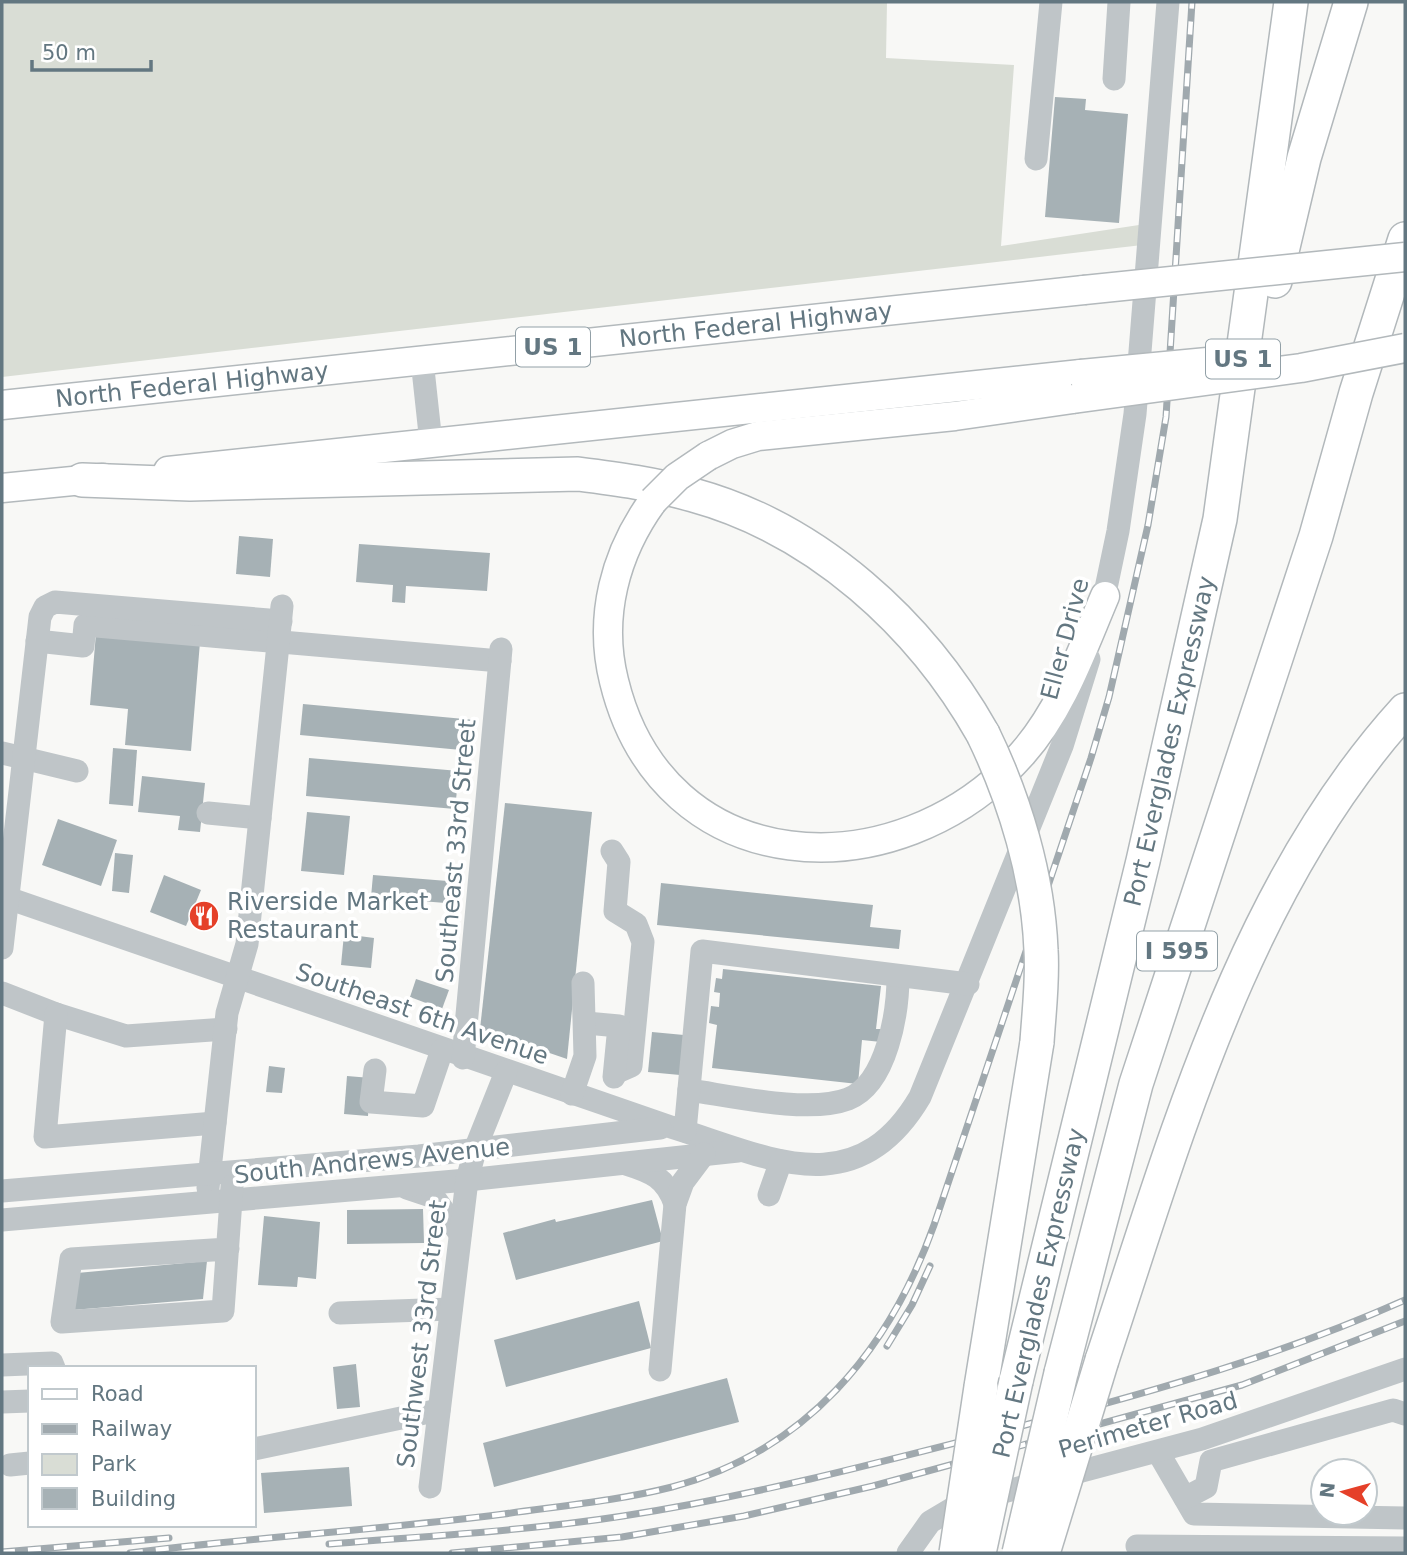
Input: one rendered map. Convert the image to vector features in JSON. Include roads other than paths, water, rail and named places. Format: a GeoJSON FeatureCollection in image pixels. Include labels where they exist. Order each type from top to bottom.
{"type":"FeatureCollection","features":[{"type":"Feature","properties":{"kind":"highway","name":"Port Everglades Expressway"},"geometry":{"type":"LineString","coordinates":[[979,1553],[1016,1381],[1143,861],[1220,519],[1287,41],[1289,2]]}},
{"type":"Feature","properties":{"kind":"highway"},"geometry":{"type":"LineString","coordinates":[[1220,519],[1255,387],[1304,158],[1351,2]]}},
{"type":"Feature","properties":{"kind":"highway","name":"Port Everglades Expressway"},"geometry":{"type":"LineString","coordinates":[[1019,1553],[1104,1200],[1153,1031],[1316,536],[1356,393],[1405,239]]}},
{"type":"Feature","properties":{"kind":"highway"},"geometry":{"type":"LineString","coordinates":[[1316,536],[1405,306]]}},
{"type":"Feature","properties":{"kind":"highway"},"geometry":{"type":"LineString","coordinates":[[82,480],[190,484],[578,474],[640,482],[695,495],[752,517],[841,569],[921,642],[960,693],[999,768],[1028,857],[1041,950],[1037,1041],[956,1553]]}},
{"type":"Feature","properties":{"kind":"highway"},"geometry":{"type":"LineString","coordinates":[[1042,1553],[1102,1360],[1189,1105],[1264,921],[1324,817],[1405,710]]}},
{"type":"Feature","properties":{"kind":"main road","name":"North Federal Highway"},"geometry":{"type":"LineString","coordinates":[[12,404],[1405,257]]}},
{"type":"Feature","properties":{"kind":"main road","name":"US 1"},"geometry":{"type":"LineString","coordinates":[[2,488],[431,443],[1077,386],[1405,346]]}},
{"type":"Feature","properties":{"kind":"main road"},"geometry":{"type":"LineString","coordinates":[[1077,386],[956,416],[744,439],[708,456],[677,477],[653,501],[626,546],[611,596],[609,652],[622,708],[648,761],[671,790],[714,821],[766,841],[819,848],[874,841],[913,830],[949,814],[988,786],[1024,752],[1051,714],[1105,596]]}},
{"type":"Feature","properties":{"kind":"street"},"geometry":{"type":"LineString","coordinates":[[1036,159],[1051,2]]}},
{"type":"Feature","properties":{"kind":"street"},"geometry":{"type":"LineString","coordinates":[[1114,79],[1119,2]]}},
{"type":"Feature","properties":{"kind":"street","name":"Eller Drive"},"geometry":{"type":"LineString","coordinates":[[781,1161],[806,1166],[834,1164],[863,1155],[890,1135],[920,1097],[968,984],[1062,746],[1105,596],[1130,458],[1168,2]]}},
{"type":"Feature","properties":{"kind":"street"},"geometry":{"type":"LineString","coordinates":[[422,360],[431,443]]}},
{"type":"Feature","properties":{"kind":"street"},"geometry":{"type":"LineString","coordinates":[[2,948],[13,755],[40,617],[45,607],[55,602],[280,623]]}},
{"type":"Feature","properties":{"kind":"street"},"geometry":{"type":"LineString","coordinates":[[37,641],[83,646],[85,625],[280,623]]}},
{"type":"Feature","properties":{"kind":"street"},"geometry":{"type":"LineString","coordinates":[[206,1203],[226,1029],[236,976],[247,944],[280,623]]}},
{"type":"Feature","properties":{"kind":"street","name":"Southeast 33rd Street"},"geometry":{"type":"LineString","coordinates":[[280,623],[500,655],[453,1054],[423,1106],[371,1102],[374,1070]]}},
{"type":"Feature","properties":{"kind":"street"},"geometry":{"type":"LineString","coordinates":[[13,755],[77,771]]}},
{"type":"Feature","properties":{"kind":"street"},"geometry":{"type":"LineString","coordinates":[[208,813],[260,818]]}},
{"type":"Feature","properties":{"kind":"street"},"geometry":{"type":"LineString","coordinates":[[612,850],[619,862],[615,911],[636,924],[643,942],[631,1066],[615,1073]]}},
{"type":"Feature","properties":{"kind":"street","name":"Southeast 6th Avenue"},"geometry":{"type":"LineString","coordinates":[[3,899],[236,976],[506,1072],[781,1161]]}},
{"type":"Feature","properties":{"kind":"street"},"geometry":{"type":"LineString","coordinates":[[678,1129],[689,1090],[702,951],[968,984]]}},
{"type":"Feature","properties":{"kind":"street"},"geometry":{"type":"LineString","coordinates":[[689,1090],[809,1105],[850,1098],[868,1083],[883,1057],[898,1003],[898,976]]}},
{"type":"Feature","properties":{"kind":"street"},"geometry":{"type":"LineString","coordinates":[[572,1094],[585,1056],[583,983]]}},
{"type":"Feature","properties":{"kind":"street"},"geometry":{"type":"LineString","coordinates":[[2,993],[56,1014],[126,1036],[226,1029]]}},
{"type":"Feature","properties":{"kind":"street"},"geometry":{"type":"LineString","coordinates":[[56,1014],[45,1137],[215,1123]]}},
{"type":"Feature","properties":{"kind":"street"},"geometry":{"type":"LineString","coordinates":[[586,1023],[619,1026],[615,1073],[605,1105]]}},
{"type":"Feature","properties":{"kind":"street","name":"Southwest 33rd Street"},"geometry":{"type":"LineString","coordinates":[[430,1487],[467,1180],[476,1147],[506,1072]]}},
{"type":"Feature","properties":{"kind":"street","name":"South Andrews Avenue"},"geometry":{"type":"LineString","coordinates":[[2,1191],[419,1156],[476,1147],[678,1129]]}},
{"type":"Feature","properties":{"kind":"street","name":"South Andrews Avenue"},"geometry":{"type":"LineString","coordinates":[[2,1220],[467,1180],[748,1150]]}},
{"type":"Feature","properties":{"kind":"street"},"geometry":{"type":"LineString","coordinates":[[660,1370],[675,1205],[683,1181],[704,1154]]}},
{"type":"Feature","properties":{"kind":"street"},"geometry":{"type":"LineString","coordinates":[[769,1195],[781,1161]]}},
{"type":"Feature","properties":{"kind":"street"},"geometry":{"type":"LineString","coordinates":[[619,1162],[658,1176],[670,1189],[675,1205]]}},
{"type":"Feature","properties":{"kind":"street"},"geometry":{"type":"LineString","coordinates":[[228,1249],[71,1259],[62,1322],[223,1311],[228,1249],[233,1173]]}},
{"type":"Feature","properties":{"kind":"street"},"geometry":{"type":"LineString","coordinates":[[397,1186],[434,1197],[460,1234]]}},
{"type":"Feature","properties":{"kind":"street"},"geometry":{"type":"LineString","coordinates":[[341,1313],[451,1309]]}},
{"type":"Feature","properties":{"kind":"street"},"geometry":{"type":"LineString","coordinates":[[2,1365],[42,1362],[52,1363],[53,1366]]}},
{"type":"Feature","properties":{"kind":"street","name":"Perimeter Road"},"geometry":{"type":"LineString","coordinates":[[911,1548],[930,1522],[962,1503],[1158,1451],[1255,1422],[1405,1369]]}},
{"type":"Feature","properties":{"kind":"street"},"geometry":{"type":"LineString","coordinates":[[2,1402],[28,1401]]}},
{"type":"Feature","properties":{"kind":"street"},"geometry":{"type":"LineString","coordinates":[[256,1449],[439,1410]]}},
{"type":"Feature","properties":{"kind":"street"},"geometry":{"type":"LineString","coordinates":[[1185,1498],[1206,1487],[1211,1461],[1393,1410],[1405,1414]]}},
{"type":"Feature","properties":{"kind":"street"},"geometry":{"type":"LineString","coordinates":[[1158,1451],[1194,1514],[1405,1518]]}},
{"type":"Feature","properties":{"kind":"street"},"geometry":{"type":"LineString","coordinates":[[1138,1546],[1405,1548]]}},
{"type":"Feature","properties":{"kind":"railway"},"geometry":{"type":"LineString","coordinates":[[130,1553],[504,1514],[609,1500],[672,1487],[720,1471],[763,1449],[802,1422],[836,1390],[867,1354],[893,1314],[934,1225],[1091,758],[1109,697],[1148,525],[1166,417],[1192,2]]}},
{"type":"Feature","properties":{"kind":"railway"},"geometry":{"type":"LineString","coordinates":[[887,1346],[912,1305],[930,1266]]}},
{"type":"Feature","properties":{"kind":"railway"},"geometry":{"type":"LineString","coordinates":[[329,1544],[550,1526],[623,1516],[775,1487],[1025,1425],[1170,1385],[1265,1355],[1405,1300]]}},
{"type":"Feature","properties":{"kind":"railway"},"geometry":{"type":"LineString","coordinates":[[452,1553],[622,1537],[744,1516],[873,1486],[1242,1385],[1405,1321]]}},
{"type":"Feature","properties":{"kind":"railway"},"geometry":{"type":"LineString","coordinates":[[2,1552],[169,1538]]}},
{"type":"Feature","properties":{"kind":"place","name":"Riverside Market Restaurant"},"geometry":{"type":"Point","coordinates":[204,916]}}]}
